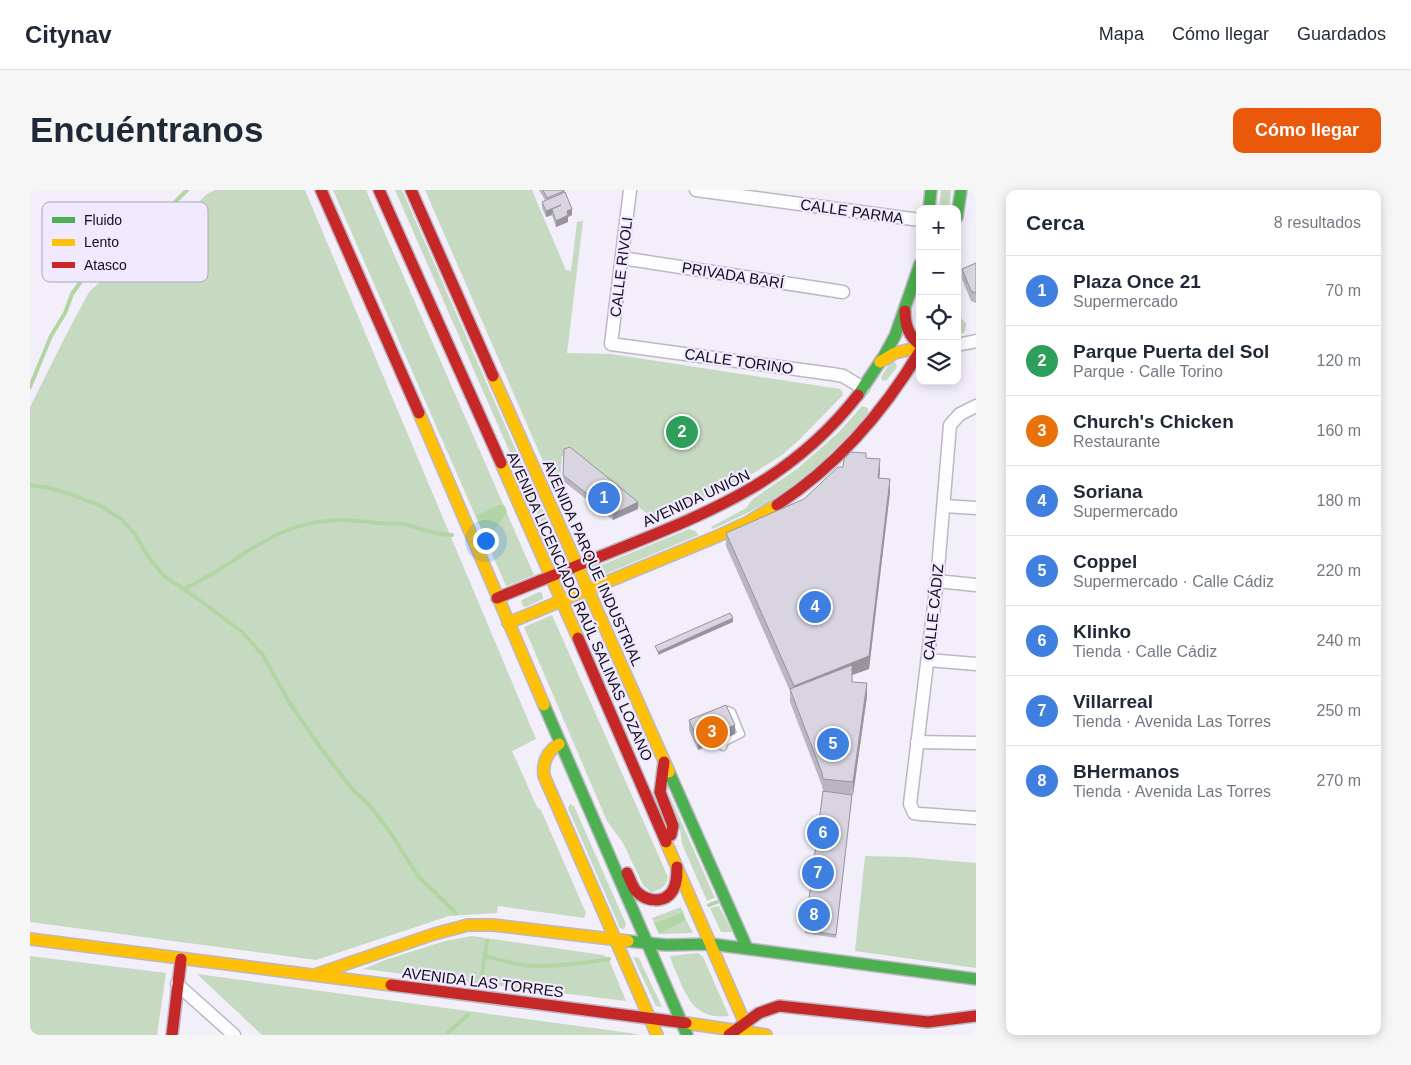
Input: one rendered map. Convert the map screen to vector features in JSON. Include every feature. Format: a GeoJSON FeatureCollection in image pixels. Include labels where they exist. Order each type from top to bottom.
{"type":"FeatureCollection","features":[{"type":"Feature","properties":{"kind":"main road"},"geometry":{"type":"LineString","coordinates":[[321,190],[408,385],[559,744],[687,1035]]}},
{"type":"Feature","properties":{"kind":"main road","name":"AVENIDA LICENCIADO RAÚL SALINAS LOZANO"},"geometry":{"type":"LineString","coordinates":[[379,190],[562,601],[748,1030]]}},
{"type":"Feature","properties":{"kind":"main road","name":"AVENIDA PARQUE INDUSTRIAL"},"geometry":{"type":"LineString","coordinates":[[411,190],[747,948]]}},
{"type":"Feature","properties":{"kind":"main road"},"geometry":{"type":"LineString","coordinates":[[929,205],[931,190]]}},
{"type":"Feature","properties":{"kind":"main road"},"geometry":{"type":"LineString","coordinates":[[959,205],[961,190]]}},
{"type":"Feature","properties":{"kind":"main road","name":"AVENIDA UNIÓN"},"geometry":{"type":"LineString","coordinates":[[508,623],[588,590],[708,530],[754,518],[796,493],[836,460],[858,439],[874,396],[878,364],[894,337],[916,277]]}},
{"type":"Feature","properties":{"kind":"main road"},"geometry":{"type":"LineString","coordinates":[[905,311],[904,319],[907,331],[916,343]]}},
{"type":"Feature","properties":{"kind":"main road"},"geometry":{"type":"LineString","coordinates":[[878,364],[895,353],[916,349]]}},
{"type":"Feature","properties":{"kind":"main road","name":"AVENIDA UNIÓN"},"geometry":{"type":"LineString","coordinates":[[497,598],[676,525],[739,496],[784,468],[840,415],[874,396],[907,373],[916,356]]}},
{"type":"Feature","properties":{"kind":"main road"},"geometry":{"type":"LineString","coordinates":[[676,525],[693,526],[708,530],[713,517],[728,510],[739,496]]}},
{"type":"Feature","properties":{"kind":"main road"},"geometry":{"type":"LineString","coordinates":[[559,744],[549,751],[545,759],[544,776],[657,1035]]}},
{"type":"Feature","properties":{"kind":"main road"},"geometry":{"type":"LineString","coordinates":[[664,762],[660,792],[673,826],[670,849]]}},
{"type":"Feature","properties":{"kind":"main road"},"geometry":{"type":"LineString","coordinates":[[592,818],[607,835],[619,854],[635,889],[641,896],[654,901],[660,901],[672,892],[676,881],[677,867]]}},
{"type":"Feature","properties":{"kind":"main road","name":"AVENIDA LAS TORRES"},"geometry":{"type":"LineString","coordinates":[[313,975],[434,934],[468,925],[492,925],[615,940]]}},
{"type":"Feature","properties":{"kind":"main road","name":"AVENIDA LAS TORRES"},"geometry":{"type":"LineString","coordinates":[[30,939],[650,1018]]}},
{"type":"Feature","properties":{"kind":"main road"},"geometry":{"type":"LineString","coordinates":[[615,940],[666,945],[711,944],[976,980]]}},
{"type":"Feature","properties":{"kind":"main road"},"geometry":{"type":"LineString","coordinates":[[172,1035],[181,958]]}},
{"type":"Feature","properties":{"kind":"main road"},"geometry":{"type":"LineString","coordinates":[[748,1030],[756,1015],[766,1009],[779,1006],[928,1022],[976,1016]]}},
{"type":"Feature","properties":{"kind":"main road"},"geometry":{"type":"LineString","coordinates":[[756,1015],[756,1023],[765,1035]]}},
{"type":"Feature","properties":{"kind":"main road"},"geometry":{"type":"LineString","coordinates":[[650,1018],[732,1033],[748,1030],[765,1035]]}},
{"type":"Feature","properties":{"kind":"street","name":"CALLE RIVOLI"},"geometry":{"type":"LineString","coordinates":[[611,344],[630,190]]}},
{"type":"Feature","properties":{"kind":"street","name":"CALLE PARMA"},"geometry":{"type":"LineString","coordinates":[[696,190],[916,219]]}},
{"type":"Feature","properties":{"kind":"street","name":"PRIVADA BARÍ"},"geometry":{"type":"LineString","coordinates":[[622,258],[843,292]]}},
{"type":"Feature","properties":{"kind":"street"},"geometry":{"type":"LineString","coordinates":[[961,344],[976,340]]}},
{"type":"Feature","properties":{"kind":"street","name":"CALLE TORINO"},"geometry":{"type":"LineString","coordinates":[[611,344],[843,376],[874,396]]}},
{"type":"Feature","properties":{"kind":"street","name":"CALLE CÁDIZ"},"geometry":{"type":"LineString","coordinates":[[976,406],[960,414],[950,425],[937,581],[910,804],[914,813],[976,818]]}},
{"type":"Feature","properties":{"kind":"street"},"geometry":{"type":"LineString","coordinates":[[944,506],[976,508]]}},
{"type":"Feature","properties":{"kind":"street"},"geometry":{"type":"LineString","coordinates":[[937,581],[976,585]]}},
{"type":"Feature","properties":{"kind":"street"},"geometry":{"type":"LineString","coordinates":[[928,660],[976,664]]}},
{"type":"Feature","properties":{"kind":"street"},"geometry":{"type":"LineString","coordinates":[[917,742],[976,743]]}},
{"type":"Feature","properties":{"kind":"street"},"geometry":{"type":"LineString","coordinates":[[177,984],[234,1035]]}},
{"type":"Feature","properties":{"kind":"lane"},"geometry":{"type":"LineString","coordinates":[[713,716],[725,711],[731,711],[740,731],[740,735],[725,742],[723,747]]}},
{"type":"Feature","properties":{"kind":"shaded area"},"geometry":{"type":"Polygon","coordinates":[[[215,190],[305,190],[536,739],[512,751],[537,807],[541,810],[586,913],[584,918],[498,906],[497,913],[449,916],[316,960],[30,922],[30,407],[89,292],[100,282],[208,282],[208,202],[199,202],[207,194],[215,190]]]}},
{"type":"Feature","properties":{"kind":"shaded area"},"geometry":{"type":"Polygon","coordinates":[[[333,190],[366,190],[534,575],[506,586],[333,190]]]}},
{"type":"Feature","properties":{"kind":"shaded area"},"geometry":{"type":"Polygon","coordinates":[[[395,190],[402,190],[533,489],[528,494],[395,190]]]}},
{"type":"Feature","properties":{"kind":"shaded area"},"geometry":{"type":"Polygon","coordinates":[[[425,190],[532,190],[566,270],[571,271],[577,222],[583,221],[567,353],[611,354],[840,389],[843,393],[842,396],[782,455],[732,485],[655,520],[571,453],[562,456],[560,483],[551,466],[549,475],[425,190]]]}},
{"type":"Feature","properties":{"kind":"shaded area"},"geometry":{"type":"Polygon","coordinates":[[[941,190],[951,190],[949,205],[939,205],[941,190]]]}},
{"type":"Feature","properties":{"kind":"shaded area"},"geometry":{"type":"Polygon","coordinates":[[[961,317],[966,324],[963,333],[961,333],[961,317]]]}},
{"type":"Feature","properties":{"kind":"shaded area"},"geometry":{"type":"Polygon","coordinates":[[[895,362],[897,367],[887,380],[882,381],[881,377],[890,363],[895,362]]]}},
{"type":"Feature","properties":{"kind":"shaded area"},"geometry":{"type":"Polygon","coordinates":[[[862,406],[868,408],[868,413],[833,451],[807,474],[765,504],[713,529],[711,527],[746,508],[753,499],[797,469],[839,432],[862,406]]]}},
{"type":"Feature","properties":{"kind":"shaded area"},"geometry":{"type":"Polygon","coordinates":[[[537,497],[548,524],[543,526],[532,501],[537,497]]]}},
{"type":"Feature","properties":{"kind":"shaded area"},"geometry":{"type":"Polygon","coordinates":[[[499,505],[504,505],[507,512],[492,533],[485,537],[476,516],[499,505]]]}},
{"type":"Feature","properties":{"kind":"shaded area"},"geometry":{"type":"Polygon","coordinates":[[[689,529],[699,535],[608,573],[601,572],[600,568],[602,565],[689,529]]]}},
{"type":"Feature","properties":{"kind":"shaded area"},"geometry":{"type":"Polygon","coordinates":[[[539,592],[542,593],[543,599],[526,607],[523,606],[522,600],[539,592]]]}},
{"type":"Feature","properties":{"kind":"shaded area"},"geometry":{"type":"Polygon","coordinates":[[[552,615],[668,877],[663,888],[658,890],[651,892],[643,885],[623,843],[607,821],[524,627],[552,615]]]}},
{"type":"Feature","properties":{"kind":"shaded area"},"geometry":{"type":"Polygon","coordinates":[[[668,792],[715,898],[707,901],[682,844],[679,822],[668,792]]]}},
{"type":"Feature","properties":{"kind":"shaded area"},"geometry":{"type":"Polygon","coordinates":[[[570,804],[574,806],[626,924],[624,929],[620,928],[568,808],[570,804]]]}},
{"type":"Feature","properties":{"kind":"shaded area"},"geometry":{"type":"Polygon","coordinates":[[[865,856],[907,857],[976,863],[976,968],[855,951],[865,856]]]}},
{"type":"Feature","properties":{"kind":"shaded area"},"geometry":{"type":"Polygon","coordinates":[[[719,906],[732,932],[721,932],[710,908],[719,906]]]}},
{"type":"Feature","properties":{"kind":"shaded area"},"geometry":{"type":"Polygon","coordinates":[[[681,907],[683,912],[654,923],[652,918],[681,907]]]}},
{"type":"Feature","properties":{"kind":"shaded area"},"geometry":{"type":"Polygon","coordinates":[[[683,912],[686,920],[659,934],[654,923],[683,912]]]}},
{"type":"Feature","properties":{"kind":"shaded area"},"geometry":{"type":"Polygon","coordinates":[[[686,920],[693,933],[659,934],[686,920]]]}},
{"type":"Feature","properties":{"kind":"shaded area"},"geometry":{"type":"Polygon","coordinates":[[[472,936],[603,955],[610,962],[626,1001],[363,969],[445,941],[472,936]]]}},
{"type":"Feature","properties":{"kind":"shaded area"},"geometry":{"type":"Polygon","coordinates":[[[698,953],[703,957],[729,1016],[710,1015],[702,1012],[691,1002],[683,988],[670,956],[698,953]]]}},
{"type":"Feature","properties":{"kind":"shaded area"},"geometry":{"type":"Polygon","coordinates":[[[30,956],[166,973],[157,1035],[30,1035],[30,956]]]}},
{"type":"Feature","properties":{"kind":"shaded area"},"geometry":{"type":"Polygon","coordinates":[[[633,957],[639,958],[662,1007],[656,1006],[633,957]]]}},
{"type":"Feature","properties":{"kind":"shaded area"},"geometry":{"type":"Polygon","coordinates":[[[197,974],[630,1033],[639,1035],[262,1035],[197,974]]]}},
{"type":"Feature","properties":{"kind":"building"},"geometry":{"type":"Polygon","coordinates":[[[543,190],[564,190],[564,191],[547,198],[543,190]]]}},
{"type":"Feature","properties":{"kind":"building"},"geometry":{"type":"Polygon","coordinates":[[[565,192],[572,209],[567,211],[568,215],[556,221],[552,209],[561,205],[546,211],[542,202],[565,192]]]}},
{"type":"Feature","properties":{"kind":"building"},"geometry":{"type":"Polygon","coordinates":[[[976,263],[976,293],[971,291],[962,269],[976,263]]]}},
{"type":"Feature","properties":{"kind":"building"},"geometry":{"type":"Polygon","coordinates":[[[570,447],[638,502],[613,514],[563,475],[564,449],[570,447]]]}},
{"type":"Feature","properties":{"kind":"building"},"geometry":{"type":"Polygon","coordinates":[[[851,452],[866,453],[866,458],[880,459],[878,478],[890,479],[869,656],[794,686],[726,533],[804,499],[838,467],[843,467],[844,459],[851,452]]]}},
{"type":"Feature","properties":{"kind":"building"},"geometry":{"type":"Polygon","coordinates":[[[730,613],[733,618],[658,652],[655,646],[730,613]]]}},
{"type":"Feature","properties":{"kind":"building"},"geometry":{"type":"Polygon","coordinates":[[[852,665],[852,682],[867,683],[853,782],[823,779],[790,689],[852,665]]]}},
{"type":"Feature","properties":{"kind":"building"},"geometry":{"type":"Polygon","coordinates":[[[726,705],[735,725],[698,740],[689,720],[726,705]]]}},
{"type":"Feature","properties":{"kind":"building"},"geometry":{"type":"Polygon","coordinates":[[[823,791],[852,795],[836,935],[805,930],[823,791]]]}},
{"type":"Feature","properties":{"kind":"waterway"},"geometry":{"type":"LineString","coordinates":[[175,202],[187,190]]}},
{"type":"Feature","properties":{"kind":"waterway"},"geometry":{"type":"LineString","coordinates":[[30,387],[51,336],[65,313],[72,294],[81,282]]}},
{"type":"Feature","properties":{"kind":"waterway"},"geometry":{"type":"LineString","coordinates":[[30,485],[50,488],[73,495],[103,507],[121,519],[135,534],[149,558],[164,576],[242,632],[262,654],[291,705],[320,747],[352,789],[371,807],[392,835],[418,876],[456,913]]}},
{"type":"Feature","properties":{"kind":"waterway"},"geometry":{"type":"LineString","coordinates":[[529,497],[536,494]]}},
{"type":"Feature","properties":{"kind":"waterway"},"geometry":{"type":"LineString","coordinates":[[186,588],[277,534],[318,522],[347,520],[400,524],[433,533],[452,535]]}},
{"type":"Feature","properties":{"kind":"waterway"},"geometry":{"type":"LineString","coordinates":[[709,905],[717,902]]}},
{"type":"Feature","properties":{"kind":"waterway"},"geometry":{"type":"LineString","coordinates":[[481,982],[487,941]]}},
{"type":"Feature","properties":{"kind":"waterway"},"geometry":{"type":"LineString","coordinates":[[485,956],[534,966],[566,965],[609,959]]}},
{"type":"Feature","properties":{"kind":"waterway"},"geometry":{"type":"LineString","coordinates":[[448,1032],[468,1015]]}},
{"type":"Feature","properties":{"kind":"traffic: fast"},"geometry":{"type":"LineString","coordinates":[[929,205],[931,190]]}},
{"type":"Feature","properties":{"kind":"traffic: fast"},"geometry":{"type":"LineString","coordinates":[[959,205],[961,190]]}},
{"type":"Feature","properties":{"kind":"traffic: fast"},"geometry":{"type":"LineString","coordinates":[[858,395],[895,336],[916,276]]}},
{"type":"Feature","properties":{"kind":"traffic: fast"},"geometry":{"type":"LineString","coordinates":[[544,705],[687,1035]]}},
{"type":"Feature","properties":{"kind":"traffic: fast"},"geometry":{"type":"LineString","coordinates":[[669,772],[747,948]]}},
{"type":"Feature","properties":{"kind":"traffic: fast"},"geometry":{"type":"LineString","coordinates":[[628,941],[666,945],[711,944],[976,979]]}},
{"type":"Feature","properties":{"kind":"traffic: slow"},"geometry":{"type":"LineString","coordinates":[[880,362],[895,353],[916,348]]}},
{"type":"Feature","properties":{"kind":"traffic: slow"},"geometry":{"type":"LineString","coordinates":[[493,376],[669,772]]}},
{"type":"Feature","properties":{"kind":"traffic: slow"},"geometry":{"type":"LineString","coordinates":[[419,413],[544,705]]}},
{"type":"Feature","properties":{"kind":"traffic: slow"},"geometry":{"type":"LineString","coordinates":[[501,463],[578,638]]}},
{"type":"Feature","properties":{"kind":"traffic: slow"},"geometry":{"type":"LineString","coordinates":[[508,623],[718,536],[748,522],[777,505]]}},
{"type":"Feature","properties":{"kind":"traffic: slow"},"geometry":{"type":"LineString","coordinates":[[559,744],[551,750],[546,758],[544,776],[657,1035]]}},
{"type":"Feature","properties":{"kind":"traffic: slow"},"geometry":{"type":"LineString","coordinates":[[666,842],[750,1035]]}},
{"type":"Feature","properties":{"kind":"traffic: slow"},"geometry":{"type":"LineString","coordinates":[[317,974],[434,934],[468,925],[493,925],[628,941]]}},
{"type":"Feature","properties":{"kind":"traffic: slow"},"geometry":{"type":"LineString","coordinates":[[30,939],[391,985]]}},
{"type":"Feature","properties":{"kind":"traffic: slow"},"geometry":{"type":"LineString","coordinates":[[686,1023],[766,1035]]}},
{"type":"Feature","properties":{"kind":"traffic: jam"},"geometry":{"type":"LineString","coordinates":[[321,190],[419,413]]}},
{"type":"Feature","properties":{"kind":"traffic: jam"},"geometry":{"type":"LineString","coordinates":[[379,190],[501,463]]}},
{"type":"Feature","properties":{"kind":"traffic: jam"},"geometry":{"type":"LineString","coordinates":[[411,190],[493,376]]}},
{"type":"Feature","properties":{"kind":"traffic: jam"},"geometry":{"type":"LineString","coordinates":[[905,311],[908,330],[916,341]]}},
{"type":"Feature","properties":{"kind":"traffic: jam"},"geometry":{"type":"LineString","coordinates":[[777,505],[820,473],[858,436],[891,396],[916,358]]}},
{"type":"Feature","properties":{"kind":"traffic: jam"},"geometry":{"type":"LineString","coordinates":[[497,598],[652,536],[749,490],[806,450],[833,424],[858,395]]}},
{"type":"Feature","properties":{"kind":"traffic: jam"},"geometry":{"type":"LineString","coordinates":[[578,638],[666,842]]}},
{"type":"Feature","properties":{"kind":"traffic: jam"},"geometry":{"type":"LineString","coordinates":[[664,762],[660,792],[673,826],[671,835]]}},
{"type":"Feature","properties":{"kind":"traffic: jam"},"geometry":{"type":"LineString","coordinates":[[627,873],[640,895],[655,900],[670,895],[676,882],[677,867]]}},
{"type":"Feature","properties":{"kind":"traffic: jam"},"geometry":{"type":"LineString","coordinates":[[172,1035],[181,959]]}},
{"type":"Feature","properties":{"kind":"traffic: jam"},"geometry":{"type":"LineString","coordinates":[[391,985],[686,1023]]}},
{"type":"Feature","properties":{"kind":"traffic: jam"},"geometry":{"type":"LineString","coordinates":[[729,1035],[759,1013],[779,1006],[928,1022],[976,1016]]}},
{"type":"Feature","properties":{"kind":"place","name":"Parque Puerta del Sol"},"geometry":{"type":"Point","coordinates":[682,432]}},
{"type":"Feature","properties":{"kind":"place","name":"Plaza Once 21"},"geometry":{"type":"Point","coordinates":[604,498]}},
{"type":"Feature","properties":{"kind":"place","name":"Soriana"},"geometry":{"type":"Point","coordinates":[815,607]}},
{"type":"Feature","properties":{"kind":"place","name":"Church's Chicken"},"geometry":{"type":"Point","coordinates":[712,732]}},
{"type":"Feature","properties":{"kind":"place","name":"Coppel"},"geometry":{"type":"Point","coordinates":[833,744]}},
{"type":"Feature","properties":{"kind":"place","name":"Klinko"},"geometry":{"type":"Point","coordinates":[823,833]}},
{"type":"Feature","properties":{"kind":"place","name":"Villarreal"},"geometry":{"type":"Point","coordinates":[818,873]}},
{"type":"Feature","properties":{"kind":"place","name":"BHermanos"},"geometry":{"type":"Point","coordinates":[814,915]}}]}
